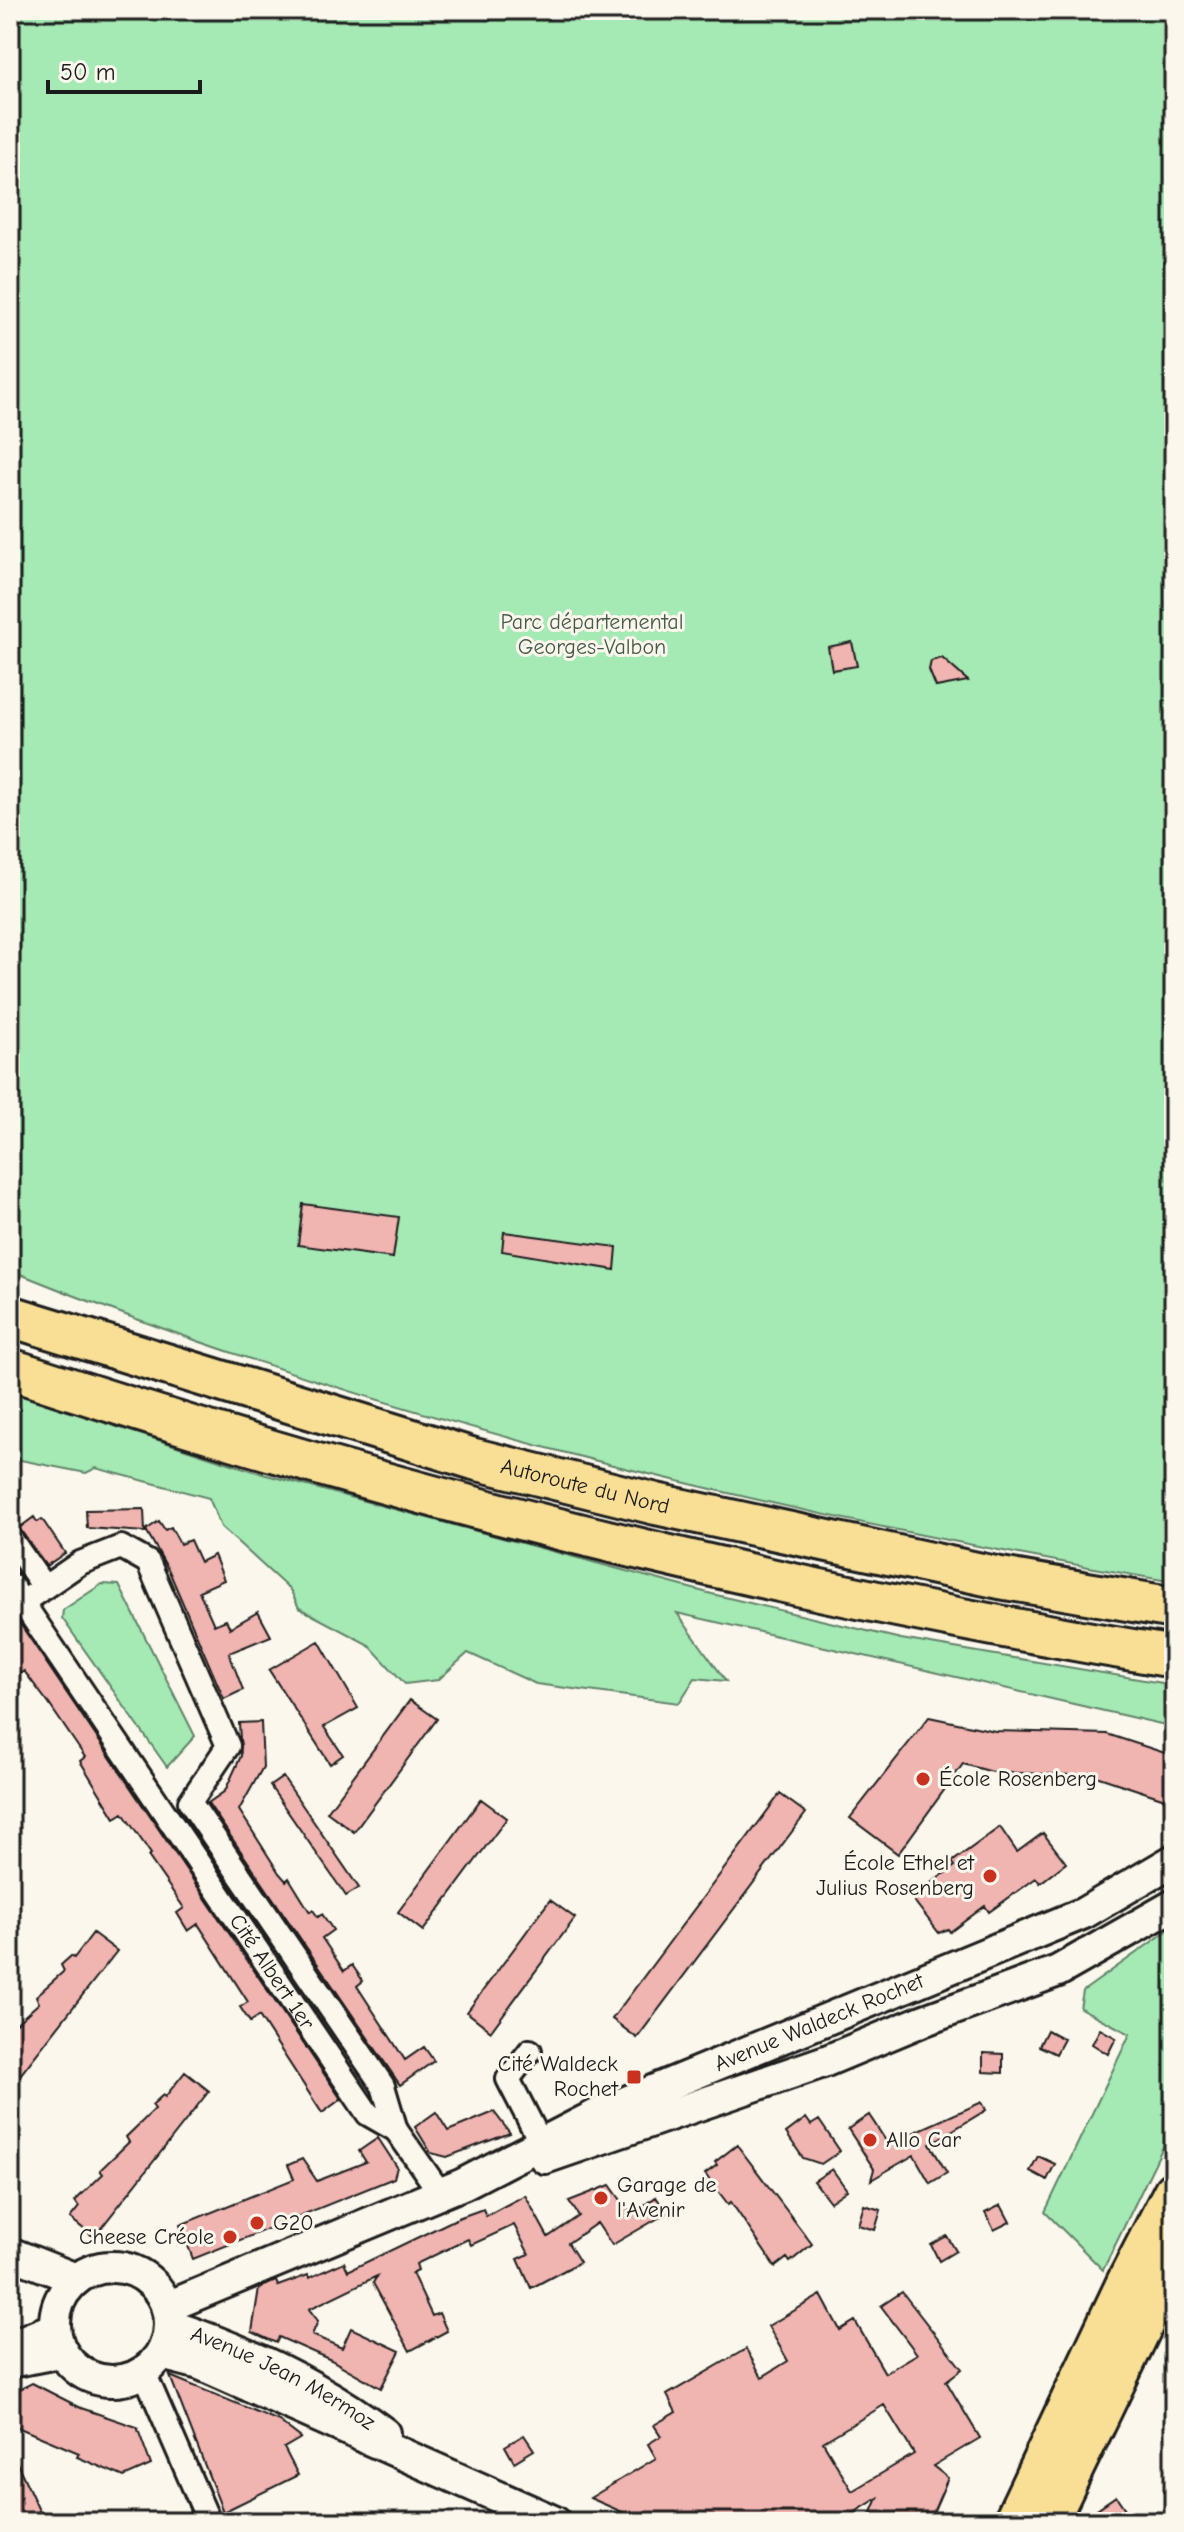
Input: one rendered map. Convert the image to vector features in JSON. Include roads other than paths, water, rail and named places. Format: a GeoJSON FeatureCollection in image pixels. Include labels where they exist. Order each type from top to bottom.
{"type":"FeatureCollection","features":[{"type":"Feature","properties":{"kind":"highway"},"geometry":{"type":"LineString","coordinates":[[10,1287],[142,1356]]}},
{"type":"Feature","properties":{"kind":"highway","name":"Autoroute du Nord"},"geometry":{"type":"LineString","coordinates":[[10,1316],[474,1459],[656,1504],[986,1575],[1174,1608]]}},
{"type":"Feature","properties":{"kind":"highway"},"geometry":{"type":"LineString","coordinates":[[10,1369],[247,1444],[619,1544],[962,1620],[1174,1657]]}},
{"type":"Feature","properties":{"kind":"highway"},"geometry":{"type":"LineString","coordinates":[[1047,2522],[1140,2290],[1174,2192]]}},
{"type":"Feature","properties":{"kind":"highway"},"geometry":{"type":"LineString","coordinates":[[1014,2522],[1140,2290],[1174,2259]]}},
{"type":"Feature","properties":{"kind":"main road","name":"Avenue Waldeck Rochet"},"geometry":{"type":"LineString","coordinates":[[452,2189],[604,2111],[1084,1913],[1174,1860]]}},
{"type":"Feature","properties":{"kind":"main road","name":"Avenue Waldeck Rochet"},"geometry":{"type":"LineString","coordinates":[[162,2305],[452,2189],[826,2061],[922,2021],[1058,1971],[1174,1905]]}},
{"type":"Feature","properties":{"kind":"main road"},"geometry":{"type":"LineString","coordinates":[[10,2253],[76,2279],[106,2267],[122,2268],[162,2305],[152,2363],[130,2379],[99,2380],[85,2375],[58,2329],[10,2270]]}},
{"type":"Feature","properties":{"kind":"main road"},"geometry":{"type":"LineString","coordinates":[[58,2329],[76,2279]]}},
{"type":"Feature","properties":{"kind":"main road","name":"Avenue Jean Mermoz"},"geometry":{"type":"LineString","coordinates":[[162,2305],[217,2341],[344,2404],[430,2467]]}},
{"type":"Feature","properties":{"kind":"main road","name":"Avenue Jean Mermoz"},"geometry":{"type":"LineString","coordinates":[[152,2363],[200,2364],[555,2522]]}},
{"type":"Feature","properties":{"kind":"street"},"geometry":{"type":"LineString","coordinates":[[10,1538],[44,1587]]}},
{"type":"Feature","properties":{"kind":"street","name":"Cité Albert 1er"},"geometry":{"type":"LineString","coordinates":[[396,2130],[383,2086],[190,1802],[228,1746],[148,1562],[121,1547],[80,1563],[44,1587],[16,1593],[368,2114],[396,2130],[452,2189]]}},
{"type":"Feature","properties":{"kind":"street"},"geometry":{"type":"LineString","coordinates":[[158,1804],[190,1802]]}},
{"type":"Feature","properties":{"kind":"street"},"geometry":{"type":"LineString","coordinates":[[530,2051],[508,2079],[542,2145]]}},
{"type":"Feature","properties":{"kind":"street"},"geometry":{"type":"LineString","coordinates":[[10,2345],[58,2329]]}},
{"type":"Feature","properties":{"kind":"street"},"geometry":{"type":"LineString","coordinates":[[10,2363],[58,2329]]}},
{"type":"Feature","properties":{"kind":"street"},"geometry":{"type":"LineString","coordinates":[[152,2363],[209,2522]]}},
{"type":"Feature","properties":{"kind":"place","name":"École Rosenberg"},"geometry":{"type":"Point","coordinates":[923,1779]}},
{"type":"Feature","properties":{"kind":"place","name":"École Ethel et Julius Rosenberg"},"geometry":{"type":"Point","coordinates":[990,1876]}},
{"type":"Feature","properties":{"kind":"place","name":"Cité Waldeck Rochet"},"geometry":{"type":"Point","coordinates":[634,2077]}},
{"type":"Feature","properties":{"kind":"place","name":"Allo Car"},"geometry":{"type":"Point","coordinates":[870,2140]}},
{"type":"Feature","properties":{"kind":"place","name":"Garage de l'Avenir"},"geometry":{"type":"Point","coordinates":[601,2198]}},
{"type":"Feature","properties":{"kind":"place","name":"G20"},"geometry":{"type":"Point","coordinates":[257,2223]}},
{"type":"Feature","properties":{"kind":"place","name":"Cheese Créole"},"geometry":{"type":"Point","coordinates":[230,2237]}},
{"type":"Feature","properties":{"kind":"park label","name":"Parc départemental Georges-Valbon"},"geometry":{"type":"Point","coordinates":[592,634]}}]}
